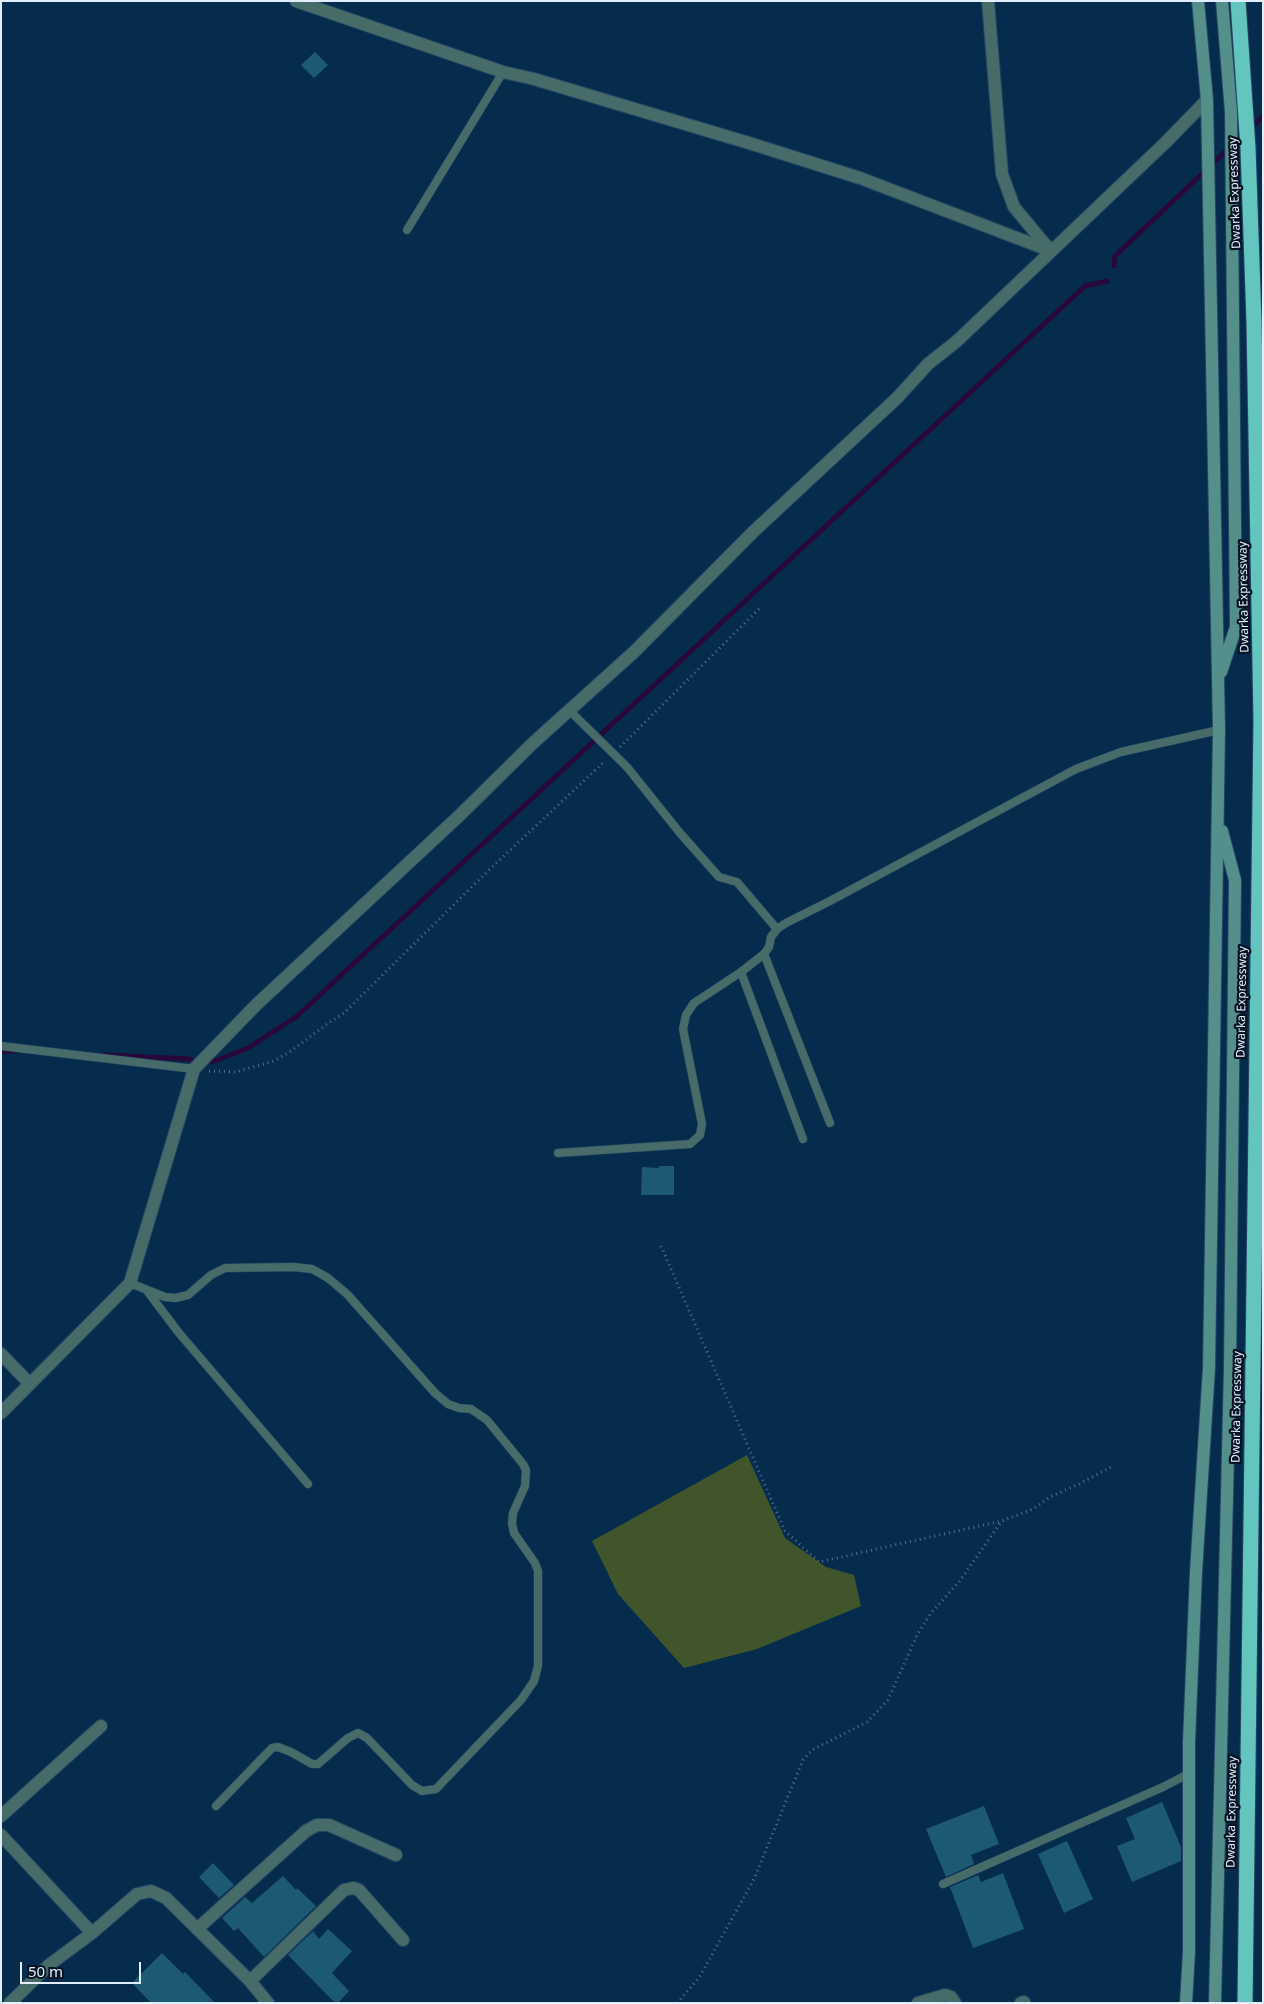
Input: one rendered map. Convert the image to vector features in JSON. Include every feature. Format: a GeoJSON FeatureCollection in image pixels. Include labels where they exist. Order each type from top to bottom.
{"type":"FeatureCollection","features":[{"type":"Feature","properties":{"kind":"highway","name":"Dwarka Expressway"},"geometry":{"type":"LineString","coordinates":[[1238,1],[1248,148],[1254,322],[1261,720],[1245,2003]]}},
{"type":"Feature","properties":{"kind":"main road"},"geometry":{"type":"LineString","coordinates":[[1186,2003],[1189,1952],[1189,1742],[1196,1572],[1209,1368],[1219,730],[1207,100],[1198,1]]}},
{"type":"Feature","properties":{"kind":"main road"},"geometry":{"type":"LineString","coordinates":[[1218,682],[1236,627],[1231,112],[1222,1]]}},
{"type":"Feature","properties":{"kind":"main road"},"geometry":{"type":"LineString","coordinates":[[1215,2003],[1230,1368],[1235,880],[1218,816]]}},
{"type":"Feature","properties":{"kind":"street"},"geometry":{"type":"LineString","coordinates":[[296,1],[503,72],[534,79],[740,140],[851,176],[1051,251]]}},
{"type":"Feature","properties":{"kind":"street"},"geometry":{"type":"LineString","coordinates":[[988,1],[1002,174],[1014,207],[1051,251]]}},
{"type":"Feature","properties":{"kind":"street"},"geometry":{"type":"LineString","coordinates":[[1,1413],[130,1283],[194,1069],[256,1005],[460,815],[533,743],[634,652],[754,532],[897,398],[928,364],[957,341],[1165,143],[1207,100]]}},
{"type":"Feature","properties":{"kind":"street"},"geometry":{"type":"LineString","coordinates":[[1,1354],[30,1384]]}},
{"type":"Feature","properties":{"kind":"street"},"geometry":{"type":"LineString","coordinates":[[1,1816],[101,1726]]}},
{"type":"Feature","properties":{"kind":"street"},"geometry":{"type":"LineString","coordinates":[[197,1929],[306,1830],[317,1825],[329,1825],[396,1856]]}},
{"type":"Feature","properties":{"kind":"street"},"geometry":{"type":"LineString","coordinates":[[1,1835],[92,1933]]}},
{"type":"Feature","properties":{"kind":"street"},"geometry":{"type":"LineString","coordinates":[[250,1981],[344,1890],[353,1888],[359,1890],[403,1940]]}},
{"type":"Feature","properties":{"kind":"street"},"geometry":{"type":"LineString","coordinates":[[10,2003],[50,1965],[92,1933],[137,1894],[151,1891],[166,1898],[250,1981],[268,2003]]}},
{"type":"Feature","properties":{"kind":"street"},"geometry":{"type":"LineString","coordinates":[[918,2003],[944,1995],[951,1997],[955,2003]]}},
{"type":"Feature","properties":{"kind":"lane"},"geometry":{"type":"LineString","coordinates":[[407,230],[503,72]]}},
{"type":"Feature","properties":{"kind":"lane"},"geometry":{"type":"LineString","coordinates":[[569,710],[627,767],[718,877],[737,882],[777,929]]}},
{"type":"Feature","properties":{"kind":"lane"},"geometry":{"type":"LineString","coordinates":[[558,1153],[690,1144],[700,1135],[702,1124],[683,1029],[686,1015],[694,1003],[741,972],[764,954],[777,929],[794,918],[830,901],[1076,769],[1120,752],[1219,730]]}},
{"type":"Feature","properties":{"kind":"lane"},"geometry":{"type":"LineString","coordinates":[[764,954],[830,1123]]}},
{"type":"Feature","properties":{"kind":"lane"},"geometry":{"type":"LineString","coordinates":[[741,972],[803,1139]]}},
{"type":"Feature","properties":{"kind":"lane"},"geometry":{"type":"LineString","coordinates":[[1,1046],[194,1069]]}},
{"type":"Feature","properties":{"kind":"lane"},"geometry":{"type":"LineString","coordinates":[[130,1283],[165,1297],[175,1298],[188,1295],[218,1271],[231,1267],[293,1267],[312,1269],[328,1278],[347,1294],[435,1393],[448,1404],[459,1408],[471,1408],[487,1420],[526,1470],[525,1486],[513,1513],[512,1523],[514,1533],[538,1571],[538,1666],[534,1681],[521,1700],[436,1789],[422,1791],[412,1785],[367,1738],[358,1733],[348,1738],[318,1764],[312,1764],[278,1747],[272,1748],[216,1806]]}},
{"type":"Feature","properties":{"kind":"lane"},"geometry":{"type":"LineString","coordinates":[[147,1290],[179,1333],[308,1484]]}},
{"type":"Feature","properties":{"kind":"lane"},"geometry":{"type":"LineString","coordinates":[[943,1884],[1163,1787],[1190,1773]]}},
{"type":"Feature","properties":{"kind":"path"},"geometry":{"type":"LineString","coordinates":[[618,749],[761,607]]}},
{"type":"Feature","properties":{"kind":"path"},"geometry":{"type":"LineString","coordinates":[[194,1069],[236,1072],[274,1061],[344,1013],[490,869],[611,755]]}},
{"type":"Feature","properties":{"kind":"path"},"geometry":{"type":"LineString","coordinates":[[661,1246],[785,1531],[819,1562],[1002,1521],[1033,1508],[1050,1497],[1113,1466]]}},
{"type":"Feature","properties":{"kind":"path"},"geometry":{"type":"LineString","coordinates":[[677,2003],[704,1970],[754,1879],[802,1760],[812,1750],[867,1722],[888,1700],[917,1635],[931,1613],[959,1582],[1002,1521]]}},
{"type":"Feature","properties":{"kind":"green space"},"geometry":{"type":"Polygon","coordinates":[[[747,1455],[785,1538],[826,1567],[854,1575],[861,1606],[757,1649],[684,1668],[618,1594],[592,1541],[747,1455]]]}},
{"type":"Feature","properties":{"kind":"building"},"geometry":{"type":"Polygon","coordinates":[[[315,52],[328,65],[314,78],[301,65],[315,52]]]}},
{"type":"Feature","properties":{"kind":"building"},"geometry":{"type":"Polygon","coordinates":[[[659,1166],[674,1166],[674,1195],[641,1195],[642,1167],[659,1168],[659,1166]]]}},
{"type":"Feature","properties":{"kind":"building"},"geometry":{"type":"Polygon","coordinates":[[[1162,1802],[1181,1847],[1181,1861],[1132,1882],[1117,1846],[1135,1839],[1126,1818],[1162,1802]]]}},
{"type":"Feature","properties":{"kind":"building"},"geometry":{"type":"Polygon","coordinates":[[[984,1806],[999,1844],[971,1855],[974,1864],[946,1877],[926,1829],[984,1806]]]}},
{"type":"Feature","properties":{"kind":"building"},"geometry":{"type":"Polygon","coordinates":[[[1067,1841],[1093,1899],[1064,1913],[1038,1854],[1067,1841]]]}},
{"type":"Feature","properties":{"kind":"building"},"geometry":{"type":"Polygon","coordinates":[[[213,1863],[234,1885],[219,1898],[199,1877],[213,1863]]]}},
{"type":"Feature","properties":{"kind":"building"},"geometry":{"type":"Polygon","coordinates":[[[1003,1873],[1024,1929],[973,1948],[950,1887],[978,1875],[981,1882],[1003,1873]]]}},
{"type":"Feature","properties":{"kind":"building"},"geometry":{"type":"Polygon","coordinates":[[[283,1876],[296,1890],[297,1888],[316,1906],[264,1957],[238,1928],[234,1931],[222,1918],[245,1897],[252,1903],[283,1876]]]}},
{"type":"Feature","properties":{"kind":"building"},"geometry":{"type":"Polygon","coordinates":[[[328,1929],[352,1951],[332,1973],[349,1991],[338,2003],[335,2003],[288,1955],[313,1931],[319,1939],[328,1929]]]}},
{"type":"Feature","properties":{"kind":"building"},"geometry":{"type":"Polygon","coordinates":[[[162,1953],[183,1974],[185,1972],[215,2003],[151,2003],[132,1983],[162,1953]]]}},
{"type":"Feature","properties":{"kind":"waterway"},"geometry":{"type":"LineString","coordinates":[[1250,128],[1263,117]]}},
{"type":"Feature","properties":{"kind":"waterway"},"geometry":{"type":"LineString","coordinates":[[1114,266],[1115,256],[1244,134]]}},
{"type":"Feature","properties":{"kind":"waterway"},"geometry":{"type":"LineString","coordinates":[[212,1062],[248,1048],[296,1017],[1085,286],[1107,281]]}},
{"type":"Feature","properties":{"kind":"waterway"},"geometry":{"type":"LineString","coordinates":[[1,1051],[18,1051]]}},
{"type":"Feature","properties":{"kind":"waterway"},"geometry":{"type":"LineString","coordinates":[[104,1055],[191,1059]]}}]}
